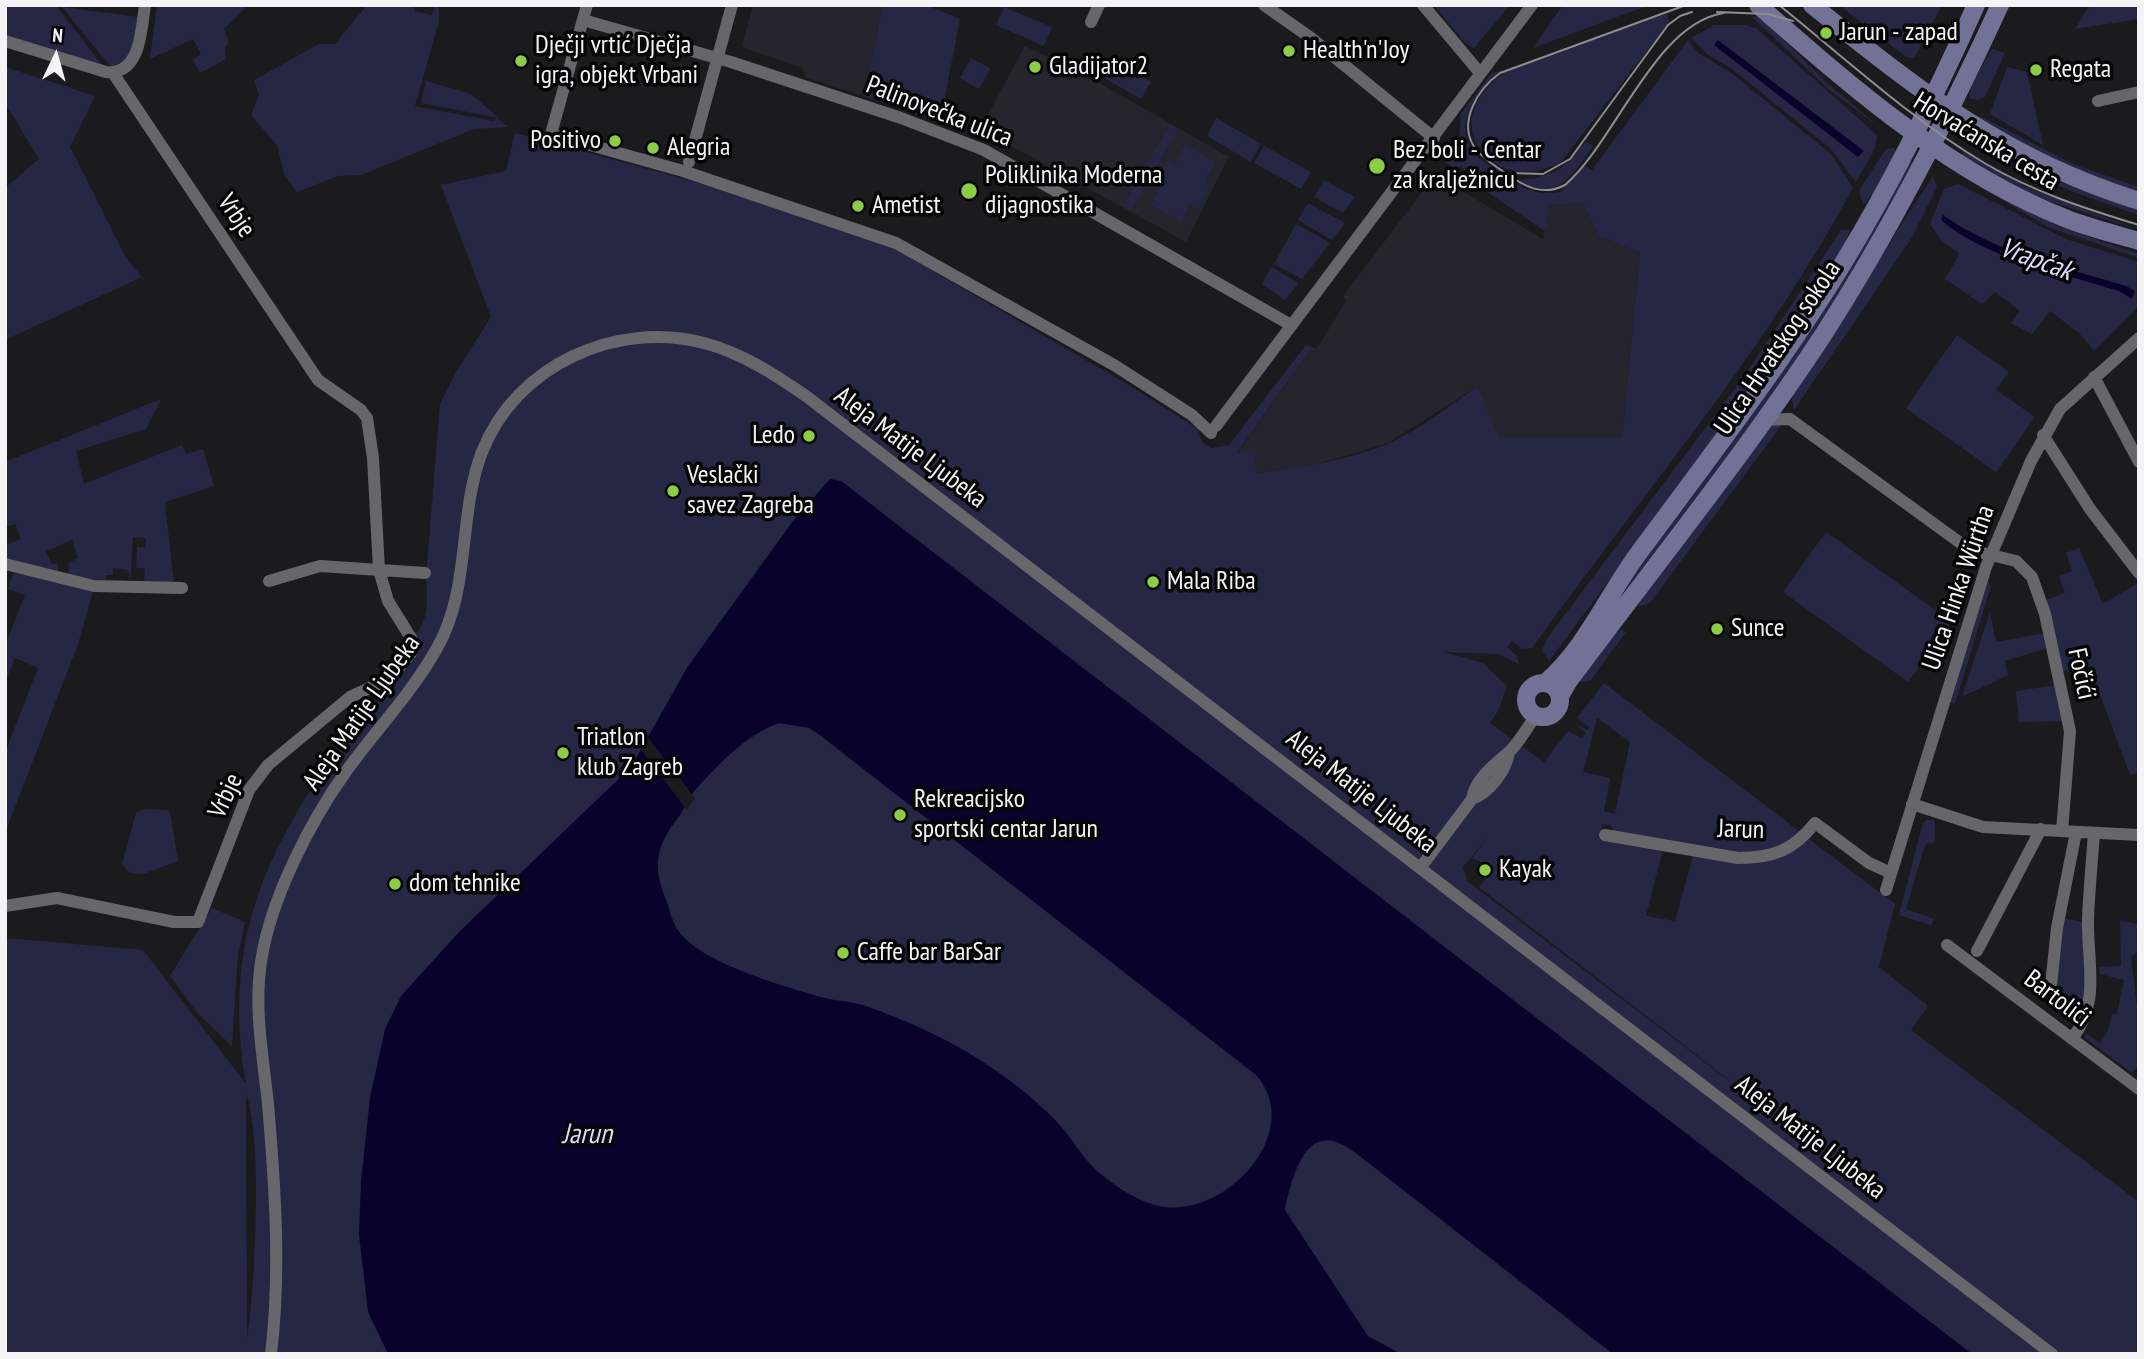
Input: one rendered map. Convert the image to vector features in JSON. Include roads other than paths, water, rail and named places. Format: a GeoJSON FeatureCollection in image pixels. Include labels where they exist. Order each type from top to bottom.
{"type":"FeatureCollection","features":[{"type":"Feature","properties":{"kind":"street"},"geometry":{"type":"LineString","coordinates":[[5,41],[113,72],[124,69],[134,57],[145,5]]}},
{"type":"Feature","properties":{"kind":"street"},"geometry":{"type":"LineString","coordinates":[[587,5],[551,134],[683,171],[896,243],[1114,365],[1213,429],[1532,5]]}},
{"type":"Feature","properties":{"kind":"street"},"geometry":{"type":"LineString","coordinates":[[689,162],[732,5]]}},
{"type":"Feature","properties":{"kind":"street"},"geometry":{"type":"LineString","coordinates":[[1091,22],[1098,5]]}},
{"type":"Feature","properties":{"kind":"street"},"geometry":{"type":"LineString","coordinates":[[1264,5],[1311,38],[1434,138]]}},
{"type":"Feature","properties":{"kind":"street"},"geometry":{"type":"LineString","coordinates":[[1423,5],[1480,73]]}},
{"type":"Feature","properties":{"kind":"street","name":"Horvaćanska cesta"},"geometry":{"type":"LineString","coordinates":[[1758,5],[1931,146],[2058,215],[2139,241]]}},
{"type":"Feature","properties":{"kind":"street","name":"Horvaćanska cesta"},"geometry":{"type":"LineString","coordinates":[[1812,5],[1950,111],[2031,159],[2084,184],[2139,201]]}},
{"type":"Feature","properties":{"kind":"street","name":"Ulica Hrvatskog sokola"},"geometry":{"type":"LineString","coordinates":[[1545,683],[1587,632],[1621,576],[1787,350],[1844,262],[1915,135],[1976,5]]}},
{"type":"Feature","properties":{"kind":"street","name":"Ulica Hrvatskog sokola"},"geometry":{"type":"LineString","coordinates":[[1560,696],[1568,681],[1783,393],[1875,251],[1950,111],[2000,5]]}},
{"type":"Feature","properties":{"kind":"street","name":"Palinovečka ulica"},"geometry":{"type":"LineString","coordinates":[[583,20],[717,57],[901,118],[984,150],[1291,325]]}},
{"type":"Feature","properties":{"kind":"street","name":"Vrbje"},"geometry":{"type":"LineString","coordinates":[[5,906],[57,898],[174,922],[198,922],[249,790],[268,765],[350,697],[389,679],[411,653],[411,638],[388,601],[379,570],[373,458],[367,418],[361,410],[318,380],[113,72]]}},
{"type":"Feature","properties":{"kind":"street"},"geometry":{"type":"LineString","coordinates":[[2098,101],[2139,92]]}},
{"type":"Feature","properties":{"kind":"street","name":"Aleja Matije Ljubeka"},"geometry":{"type":"LineString","coordinates":[[271,1354],[274,1192],[259,990],[267,936],[312,827],[343,776],[444,637],[458,583],[475,472],[492,431],[525,388],[555,365],[584,351],[632,338],[675,338],[708,344],[775,374],[1421,867],[2052,1354]]}},
{"type":"Feature","properties":{"kind":"street","name":"Ulica Hinka Würtha"},"geometry":{"type":"LineString","coordinates":[[1886,890],[1990,555],[2043,435],[2060,409],[2139,338]]}},
{"type":"Feature","properties":{"kind":"street"},"geometry":{"type":"LineString","coordinates":[[2094,377],[2137,455]]}},
{"type":"Feature","properties":{"kind":"street"},"geometry":{"type":"LineString","coordinates":[[1763,420],[1790,419],[1783,393]]}},
{"type":"Feature","properties":{"kind":"street","name":"Fočići"},"geometry":{"type":"LineString","coordinates":[[1790,419],[1970,550],[2013,559],[2032,577],[2045,614],[2070,731],[2062,831]]}},
{"type":"Feature","properties":{"kind":"street"},"geometry":{"type":"LineString","coordinates":[[2043,435],[2090,509],[2139,573]]}},
{"type":"Feature","properties":{"kind":"street"},"geometry":{"type":"LineString","coordinates":[[5,564],[94,586],[182,588]]}},
{"type":"Feature","properties":{"kind":"street"},"geometry":{"type":"LineString","coordinates":[[270,581],[320,566],[425,573]]}},
{"type":"Feature","properties":{"kind":"street"},"geometry":{"type":"LineString","coordinates":[[1545,683],[1555,687],[1560,696],[1560,706],[1554,714],[1545,718],[1536,716],[1528,708],[1526,698],[1535,685],[1545,683]]}},
{"type":"Feature","properties":{"kind":"street"},"geometry":{"type":"LineString","coordinates":[[1421,867],[1472,799],[1476,787],[1496,761],[1509,752],[1536,716]]}},
{"type":"Feature","properties":{"kind":"street"},"geometry":{"type":"LineString","coordinates":[[1912,804],[1983,827],[2139,835]]}},
{"type":"Feature","properties":{"kind":"street","name":"Jarun"},"geometry":{"type":"LineString","coordinates":[[1605,835],[1754,858],[1787,851],[1815,824],[1869,863],[1891,873]]}},
{"type":"Feature","properties":{"kind":"street"},"geometry":{"type":"LineString","coordinates":[[1977,951],[2041,830]]}},
{"type":"Feature","properties":{"kind":"street"},"geometry":{"type":"LineString","coordinates":[[2050,995],[2057,928],[2076,832]]}},
{"type":"Feature","properties":{"kind":"street"},"geometry":{"type":"LineString","coordinates":[[2072,1039],[2083,1025],[2093,981],[2088,922],[2094,833]]}},
{"type":"Feature","properties":{"kind":"street","name":"Bartolići"},"geometry":{"type":"LineString","coordinates":[[1947,945],[2139,1089]]}},
{"type":"Feature","properties":{"kind":"water"},"geometry":{"type":"Polygon","coordinates":[[[1718,40],[1864,151],[1858,157],[1714,45],[1718,40]]]}},
{"type":"Feature","properties":{"kind":"water","name":"Vrapčak"},"geometry":{"type":"Polygon","coordinates":[[[1943,215],[2008,249],[2126,286],[2135,291],[2132,299],[2119,291],[2002,255],[1959,234],[1941,220],[1943,215]]]}},
{"type":"Feature","properties":{"kind":"water","name":"Jarun"},"geometry":{"type":"Polygon","coordinates":[[[830,479],[841,481],[1972,1354],[1613,1354],[1354,1152],[1337,1142],[1322,1141],[1313,1145],[1299,1165],[1285,1210],[1368,1336],[1401,1354],[388,1354],[368,1312],[359,1235],[361,1181],[370,1098],[385,1029],[401,996],[459,932],[631,767],[688,666],[793,521],[830,479]],[[779,723],[745,742],[697,788],[670,829],[661,847],[659,875],[674,923],[686,940],[720,962],[742,971],[821,997],[863,1005],[914,1025],[964,1050],[1035,1100],[1096,1170],[1137,1198],[1165,1207],[1189,1206],[1213,1197],[1235,1183],[1253,1165],[1266,1143],[1271,1120],[1269,1097],[1256,1075],[809,728],[779,723]]]}},
{"type":"Feature","properties":{"kind":"tram line"},"geometry":{"type":"LineString","coordinates":[[1686,5],[1500,73],[1484,88],[1469,117],[1468,128],[1475,148],[1489,162],[1526,186],[1549,190],[1565,185],[1584,165],[1657,60],[1677,38],[1699,21],[1724,13]]}},
{"type":"Feature","properties":{"kind":"tram line"},"geometry":{"type":"LineString","coordinates":[[1779,5],[1906,109],[1986,164],[2042,191],[2139,225]]}},
{"type":"Feature","properties":{"kind":"tram line"},"geometry":{"type":"LineString","coordinates":[[1510,173],[1543,174],[1570,159],[1668,25],[1680,16],[1692,12]]}},
{"type":"Feature","properties":{"kind":"tram line"},"geometry":{"type":"LineString","coordinates":[[1717,12],[1768,14],[1793,21]]}},
{"type":"Feature","properties":{"kind":"place","name":"Jarun - zapad"},"geometry":{"type":"Point","coordinates":[1826,33]}},
{"type":"Feature","properties":{"kind":"place","name":"Health'n'Joy"},"geometry":{"type":"Point","coordinates":[1289,51]}},
{"type":"Feature","properties":{"kind":"place","name":"Dječji vrtić Dječja igra, objekt Vrbani"},"geometry":{"type":"Point","coordinates":[521,61]}},
{"type":"Feature","properties":{"kind":"place","name":"Gladijator2"},"geometry":{"type":"Point","coordinates":[1035,67]}},
{"type":"Feature","properties":{"kind":"place","name":"Regata"},"geometry":{"type":"Point","coordinates":[2036,70]}},
{"type":"Feature","properties":{"kind":"place","name":"Positivo"},"geometry":{"type":"Point","coordinates":[615,141]}},
{"type":"Feature","properties":{"kind":"place","name":"Alegria"},"geometry":{"type":"Point","coordinates":[653,148]}},
{"type":"Feature","properties":{"kind":"place","name":"Bez boli - Centar za kralježnicu"},"geometry":{"type":"Point","coordinates":[1377,166]}},
{"type":"Feature","properties":{"kind":"place","name":"Poliklinika Moderna dijagnostika"},"geometry":{"type":"Point","coordinates":[969,191]}},
{"type":"Feature","properties":{"kind":"place","name":"Ametist"},"geometry":{"type":"Point","coordinates":[858,206]}},
{"type":"Feature","properties":{"kind":"place","name":"Ledo"},"geometry":{"type":"Point","coordinates":[809,436]}},
{"type":"Feature","properties":{"kind":"place","name":"Veslački savez Zagreba"},"geometry":{"type":"Point","coordinates":[673,491]}},
{"type":"Feature","properties":{"kind":"place","name":"Mala Riba"},"geometry":{"type":"Point","coordinates":[1153,582]}},
{"type":"Feature","properties":{"kind":"place","name":"Sunce"},"geometry":{"type":"Point","coordinates":[1717,629]}},
{"type":"Feature","properties":{"kind":"place","name":"Triatlon klub Zagreb"},"geometry":{"type":"Point","coordinates":[563,753]}},
{"type":"Feature","properties":{"kind":"place","name":"Rekreacijsko sportski centar Jarun"},"geometry":{"type":"Point","coordinates":[900,815]}},
{"type":"Feature","properties":{"kind":"place","name":"Kayak"},"geometry":{"type":"Point","coordinates":[1485,870]}},
{"type":"Feature","properties":{"kind":"place","name":"dom tehnike"},"geometry":{"type":"Point","coordinates":[395,884]}},
{"type":"Feature","properties":{"kind":"place","name":"Caffe bar BarSar"},"geometry":{"type":"Point","coordinates":[843,953]}}]}
